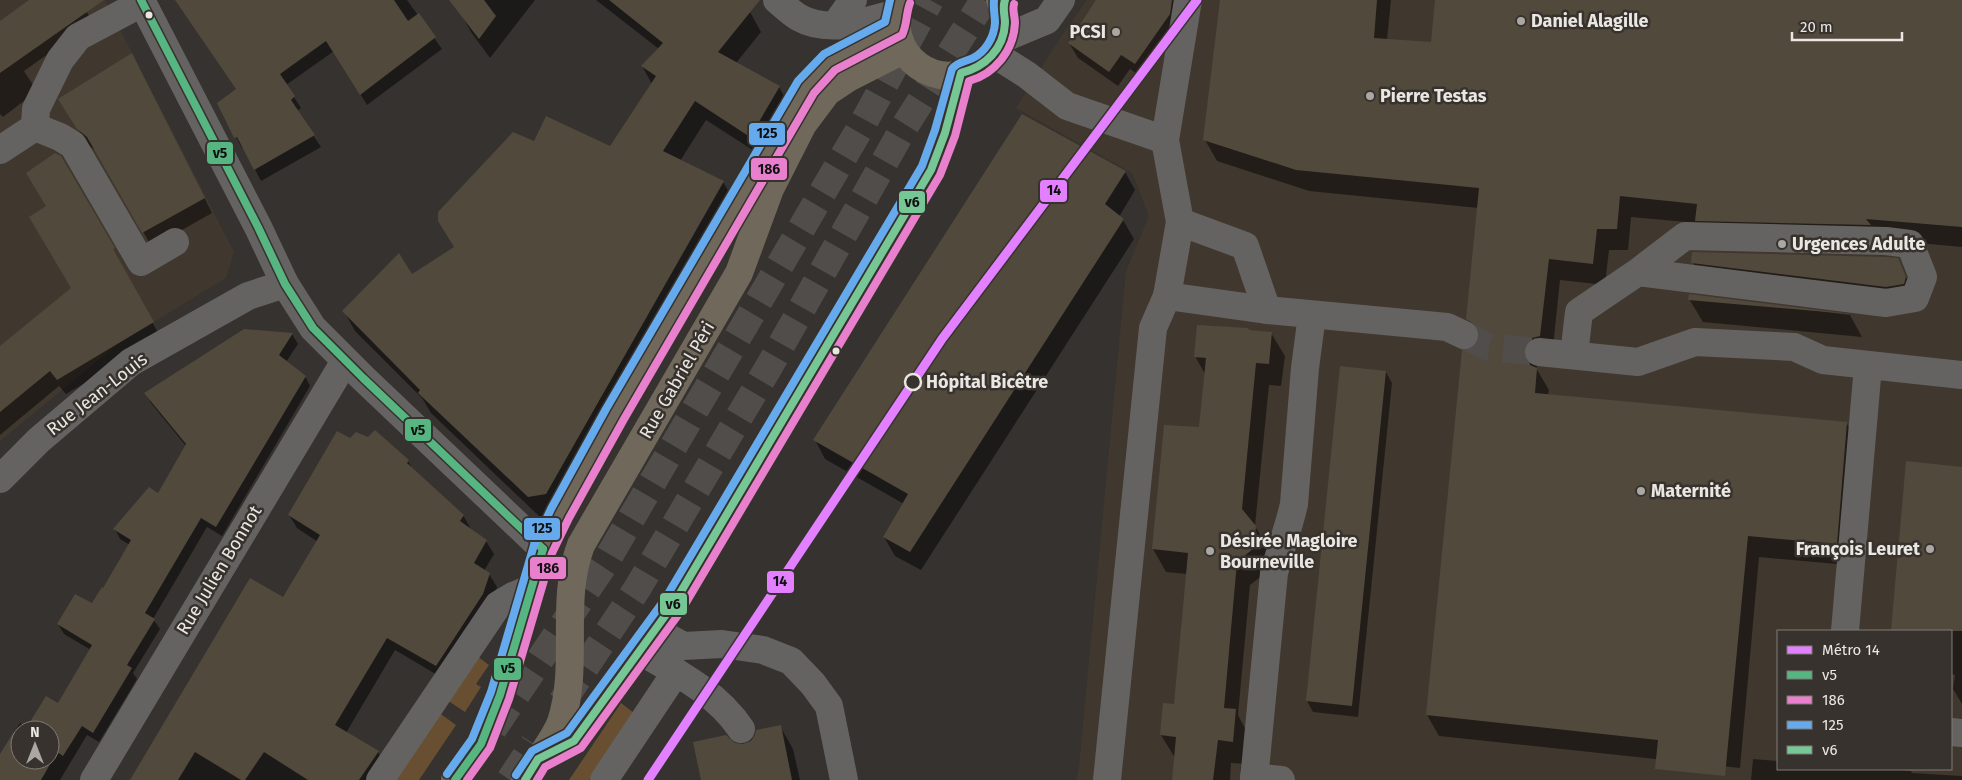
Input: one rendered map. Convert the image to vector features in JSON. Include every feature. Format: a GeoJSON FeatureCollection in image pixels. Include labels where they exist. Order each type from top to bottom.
{"type":"FeatureCollection","features":[{"type":"Feature","properties":{"kind":"main road"},"geometry":{"type":"LineString","coordinates":[[898,22],[914,63],[930,73],[948,76],[960,74],[974,71],[998,47],[1005,22],[1003,2]]}},
{"type":"Feature","properties":{"kind":"main road","name":"Rue Gabriel Péri"},"geometry":{"type":"LineString","coordinates":[[455,780],[480,744],[492,718],[543,549],[615,414],[806,87],[829,62],[898,22]]}},
{"type":"Feature","properties":{"kind":"main road","name":"Rue Gabriel Péri"},"geometry":{"type":"LineString","coordinates":[[531,770],[560,724],[566,700],[569,668],[570,584],[574,562],[581,545],[739,273],[770,189],[803,124],[827,92],[848,78],[898,22]]}},
{"type":"Feature","properties":{"kind":"street"},"geometry":{"type":"LineString","coordinates":[[776,0],[798,17],[815,23],[898,22]]}},
{"type":"Feature","properties":{"kind":"street"},"geometry":{"type":"LineString","coordinates":[[836,24],[853,0]]}},
{"type":"Feature","properties":{"kind":"street"},"geometry":{"type":"LineString","coordinates":[[1061,0],[1047,20],[998,47],[1026,75],[1067,106],[1165,140]]}},
{"type":"Feature","properties":{"kind":"street"},"geometry":{"type":"LineString","coordinates":[[1108,780],[1153,328],[1167,296],[1180,222],[1165,140],[1188,0]]}},
{"type":"Feature","properties":{"kind":"street"},"geometry":{"type":"LineString","coordinates":[[35,127],[36,109],[60,60],[78,37],[141,2],[258,227],[285,284],[313,328],[345,361],[543,549]]}},
{"type":"Feature","properties":{"kind":"street","name":"Rue Gabriel Péri"},"geometry":{"type":"LineString","coordinates":[[531,770],[574,741],[673,605],[931,170],[945,133],[960,74]]}},
{"type":"Feature","properties":{"kind":"street"},"geometry":{"type":"LineString","coordinates":[[0,150],[35,127]]}},
{"type":"Feature","properties":{"kind":"street"},"geometry":{"type":"LineString","coordinates":[[35,127],[60,137],[73,145],[141,262],[175,242]]}},
{"type":"Feature","properties":{"kind":"street"},"geometry":{"type":"LineString","coordinates":[[1180,222],[1245,246],[1267,310]]}},
{"type":"Feature","properties":{"kind":"street"},"geometry":{"type":"LineString","coordinates":[[1574,355],[1578,312],[1638,272],[1684,236],[1886,241],[1910,244],[1923,278],[1915,298],[1886,303],[1638,272]]}},
{"type":"Feature","properties":{"kind":"street","name":"Rue Jean-Louis"},"geometry":{"type":"LineString","coordinates":[[0,479],[39,440],[131,362],[248,296],[285,284]]}},
{"type":"Feature","properties":{"kind":"street"},"geometry":{"type":"LineString","coordinates":[[1167,296],[1312,315],[1447,326],[1464,335]]}},
{"type":"Feature","properties":{"kind":"street"},"geometry":{"type":"LineString","coordinates":[[1281,780],[1254,779],[1274,574],[1290,524],[1294,504],[1305,368],[1312,315]]}},
{"type":"Feature","properties":{"kind":"street"},"geometry":{"type":"LineString","coordinates":[[1539,352],[1638,362],[1695,342],[1794,347],[1823,360],[1962,375]]}},
{"type":"Feature","properties":{"kind":"street","name":"Rue Julien Bonnot"},"geometry":{"type":"LineString","coordinates":[[94,780],[345,361]]}},
{"type":"Feature","properties":{"kind":"street"},"geometry":{"type":"LineString","coordinates":[[1845,630],[1868,366]]}},
{"type":"Feature","properties":{"kind":"street"},"geometry":{"type":"LineString","coordinates":[[380,780],[498,605],[512,596],[532,588]]}},
{"type":"Feature","properties":{"kind":"street"},"geometry":{"type":"LineString","coordinates":[[648,641],[676,672],[723,707],[741,729]]}},
{"type":"Feature","properties":{"kind":"street"},"geometry":{"type":"LineString","coordinates":[[648,641],[682,646],[722,644],[763,650],[790,661],[813,684],[829,706],[844,780]]}},
{"type":"Feature","properties":{"kind":"street"},"geometry":{"type":"LineString","coordinates":[[604,780],[676,672]]}},
{"type":"Feature","properties":{"kind":"shaded area"},"geometry":{"type":"Polygon","coordinates":[[[0,0],[105,0],[234,252],[226,278],[119,343],[0,441],[0,0]]]}},
{"type":"Feature","properties":{"kind":"shaded area"},"geometry":{"type":"Polygon","coordinates":[[[1087,0],[1962,0],[1962,780],[1076,780],[1079,766],[1126,271],[1149,216],[1132,173],[1016,108],[1060,38],[1087,0]]]}},
{"type":"Feature","properties":{"kind":"shaded area"},"geometry":{"type":"Polygon","coordinates":[[[477,656],[489,665],[476,684],[481,687],[465,712],[447,700],[477,656]]]}},
{"type":"Feature","properties":{"kind":"shaded area"},"geometry":{"type":"Polygon","coordinates":[[[621,703],[634,713],[589,780],[569,780],[621,703]]]}},
{"type":"Feature","properties":{"kind":"shaded area"},"geometry":{"type":"Polygon","coordinates":[[[438,712],[456,725],[419,780],[393,780],[438,712]]]}},
{"type":"Feature","properties":{"kind":"building"},"geometry":{"type":"Polygon","coordinates":[[[29,0],[104,0],[0,73],[0,21],[29,0]]]}},
{"type":"Feature","properties":{"kind":"building"},"geometry":{"type":"Polygon","coordinates":[[[175,0],[394,0],[408,21],[419,13],[436,37],[360,95],[326,41],[280,74],[295,96],[291,100],[315,135],[254,170],[237,137],[234,138],[217,103],[236,89],[175,0]]]}},
{"type":"Feature","properties":{"kind":"building"},"geometry":{"type":"Polygon","coordinates":[[[449,0],[484,0],[496,16],[479,39],[449,0]]]}},
{"type":"Feature","properties":{"kind":"building"},"geometry":{"type":"Polygon","coordinates":[[[609,0],[760,0],[718,52],[780,86],[750,137],[695,101],[663,151],[724,181],[546,494],[528,497],[418,393],[420,390],[342,311],[399,253],[412,274],[454,247],[438,221],[438,212],[513,132],[534,141],[546,116],[610,146],[656,76],[641,66],[663,43],[609,0]]]}},
{"type":"Feature","properties":{"kind":"building","name":"PCSI"},"geometry":{"type":"Polygon","coordinates":[[[1096,0],[1172,0],[1170,14],[1135,64],[1121,55],[1109,72],[1068,43],[1096,0]]]}},
{"type":"Feature","properties":{"kind":"building"},"geometry":{"type":"Polygon","coordinates":[[[1220,0],[1377,0],[1374,38],[1431,42],[1435,0],[1962,0],[1962,227],[1866,219],[1871,225],[1695,221],[1697,204],[1620,196],[1617,229],[1597,229],[1593,264],[1549,259],[1540,336],[1532,338],[1526,343],[1524,350],[1525,359],[1530,365],[1537,368],[1535,393],[1847,422],[1837,544],[1748,536],[1725,776],[1655,769],[1658,740],[1426,715],[1462,350],[1473,348],[1480,334],[1476,326],[1466,319],[1479,188],[1296,170],[1203,140],[1220,0]]]}},
{"type":"Feature","properties":{"kind":"building"},"geometry":{"type":"Polygon","coordinates":[[[132,53],[205,198],[142,233],[87,137],[77,129],[58,99],[132,53]]]}},
{"type":"Feature","properties":{"kind":"building"},"geometry":{"type":"Polygon","coordinates":[[[1022,114],[1126,171],[1105,204],[1124,219],[910,552],[883,537],[908,494],[813,440],[1022,114]]]}},
{"type":"Feature","properties":{"kind":"building"},"geometry":{"type":"Polygon","coordinates":[[[55,153],[61,156],[115,248],[113,249],[154,322],[57,380],[50,371],[0,412],[0,346],[71,288],[29,217],[46,206],[26,173],[55,153]]]}},
{"type":"Feature","properties":{"kind":"building"},"geometry":{"type":"Polygon","coordinates":[[[1692,252],[1898,258],[1906,277],[1904,284],[1886,287],[1691,263],[1692,252]]]}},
{"type":"Feature","properties":{"kind":"building"},"geometry":{"type":"Polygon","coordinates":[[[1689,294],[1851,314],[1688,300],[1689,294]]]}},
{"type":"Feature","properties":{"kind":"building","name":"Désirée Magloire Bourneville"},"geometry":{"type":"Polygon","coordinates":[[[1197,325],[1248,328],[1249,330],[1272,332],[1269,364],[1256,363],[1242,509],[1256,526],[1254,548],[1237,562],[1224,708],[1236,709],[1233,742],[1218,740],[1213,780],[1172,780],[1176,737],[1160,735],[1163,703],[1174,704],[1188,553],[1152,549],[1164,425],[1199,427],[1206,358],[1194,357],[1197,325]]]}},
{"type":"Feature","properties":{"kind":"building"},"geometry":{"type":"Polygon","coordinates":[[[244,329],[293,333],[279,355],[306,376],[216,527],[201,518],[145,613],[155,619],[127,665],[132,668],[93,733],[82,726],[63,756],[60,754],[60,720],[31,720],[46,696],[58,703],[92,645],[57,624],[75,594],[92,603],[103,588],[131,540],[113,529],[149,487],[158,493],[186,444],[144,393],[244,329]]]}},
{"type":"Feature","properties":{"kind":"building"},"geometry":{"type":"Polygon","coordinates":[[[1340,366],[1386,371],[1352,706],[1306,701],[1340,366]]]}},
{"type":"Feature","properties":{"kind":"building"},"geometry":{"type":"Polygon","coordinates":[[[375,430],[409,460],[407,463],[464,515],[460,521],[487,540],[474,563],[490,573],[483,594],[436,666],[387,638],[335,725],[379,751],[359,780],[308,780],[264,752],[245,780],[241,780],[195,752],[178,780],[130,780],[250,578],[283,597],[320,535],[288,515],[337,431],[350,438],[356,432],[368,437],[375,430]]]}},
{"type":"Feature","properties":{"kind":"building","name":"François Leuret"},"geometry":{"type":"Polygon","coordinates":[[[1906,461],[1962,467],[1962,631],[1891,630],[1906,461]]]}},
{"type":"Feature","properties":{"kind":"building"},"geometry":{"type":"Polygon","coordinates":[[[781,725],[792,780],[701,780],[693,742],[726,735],[735,743],[743,744],[751,741],[756,730],[781,725]]]}},
{"type":"Feature","properties":{"kind":"building"},"geometry":{"type":"Polygon","coordinates":[[[10,738],[10,770],[47,770],[41,780],[0,780],[0,754],[10,738]]]}},
{"type":"Feature","properties":{"kind":"tunnel"},"geometry":{"type":"LineString","coordinates":[[493,729],[605,563],[865,120],[930,0]]}},
{"type":"Feature","properties":{"kind":"tunnel"},"geometry":{"type":"LineString","coordinates":[[562,702],[637,589],[770,365],[903,129],[984,0]]}},
{"type":"Feature","properties":{"kind":"tunnel"},"geometry":{"type":"LineString","coordinates":[[1464,335],[1488,347],[1539,352]]}},
{"type":"Feature","properties":{"kind":"tunnel"},"geometry":{"type":"LineString","coordinates":[[510,780],[534,744]]}},
{"type":"Feature","properties":{"kind":"metro line","name":"14"},"geometry":{"type":"LineString","coordinates":[[648,780],[942,339],[1197,0]]}},
{"type":"Feature","properties":{"kind":"transit line","name":"v5"},"geometry":{"type":"LineString","coordinates":[[141,0],[258,227],[285,284],[313,328],[543,549]]}},
{"type":"Feature","properties":{"kind":"transit line","name":"125"},"geometry":{"type":"LineString","coordinates":[[447,774],[472,739],[491,692],[534,545],[551,509],[606,409],[798,81],[824,54],[885,22],[890,0]]}},
{"type":"Feature","properties":{"kind":"transit line","name":"125"},"geometry":{"type":"LineString","coordinates":[[516,775],[532,751],[567,733],[665,599],[922,166],[935,130],[952,69],[959,63],[977,55],[991,39],[995,23],[994,0]]}},
{"type":"Feature","properties":{"kind":"transit line","name":"v6"},"geometry":{"type":"LineString","coordinates":[[525,780],[538,759],[574,741],[673,605],[931,170],[945,133],[961,73],[978,66],[992,56],[1001,41],[1005,23],[1005,0]]}},
{"type":"Feature","properties":{"kind":"transit line","name":"186"},"geometry":{"type":"LineString","coordinates":[[467,780],[490,748],[509,699],[552,553],[569,518],[624,419],[814,93],[835,70],[902,35],[910,3]]}},
{"type":"Feature","properties":{"kind":"transit line","name":"186"},"geometry":{"type":"LineString","coordinates":[[537,780],[545,767],[581,748],[681,611],[940,175],[955,136],[969,81],[978,78],[995,67],[1011,42],[1015,23],[1014,4]]}},
{"type":"Feature","properties":{"kind":"transit line","name":"v5"},"geometry":{"type":"LineString","coordinates":[[455,780],[481,744],[500,695],[543,549]]}},
{"type":"Feature","properties":{"kind":"place","name":"Daniel Alagille"},"geometry":{"type":"Point","coordinates":[1521,21]}},
{"type":"Feature","properties":{"kind":"place","name":"PCSI"},"geometry":{"type":"Point","coordinates":[1116,32]}},
{"type":"Feature","properties":{"kind":"place","name":"Pierre Testas"},"geometry":{"type":"Point","coordinates":[1370,96]}},
{"type":"Feature","properties":{"kind":"place","name":"Urgences Adulte"},"geometry":{"type":"Point","coordinates":[1782,244]}},
{"type":"Feature","properties":{"kind":"place","name":"Hôpital Bicêtre"},"geometry":{"type":"Point","coordinates":[913,382]}},
{"type":"Feature","properties":{"kind":"place","name":"Maternité"},"geometry":{"type":"Point","coordinates":[1641,491]}},
{"type":"Feature","properties":{"kind":"place","name":"François Leuret"},"geometry":{"type":"Point","coordinates":[1930,549]}},
{"type":"Feature","properties":{"kind":"place","name":"Désirée Magloire Bourneville"},"geometry":{"type":"Point","coordinates":[1210,551]}}]}
